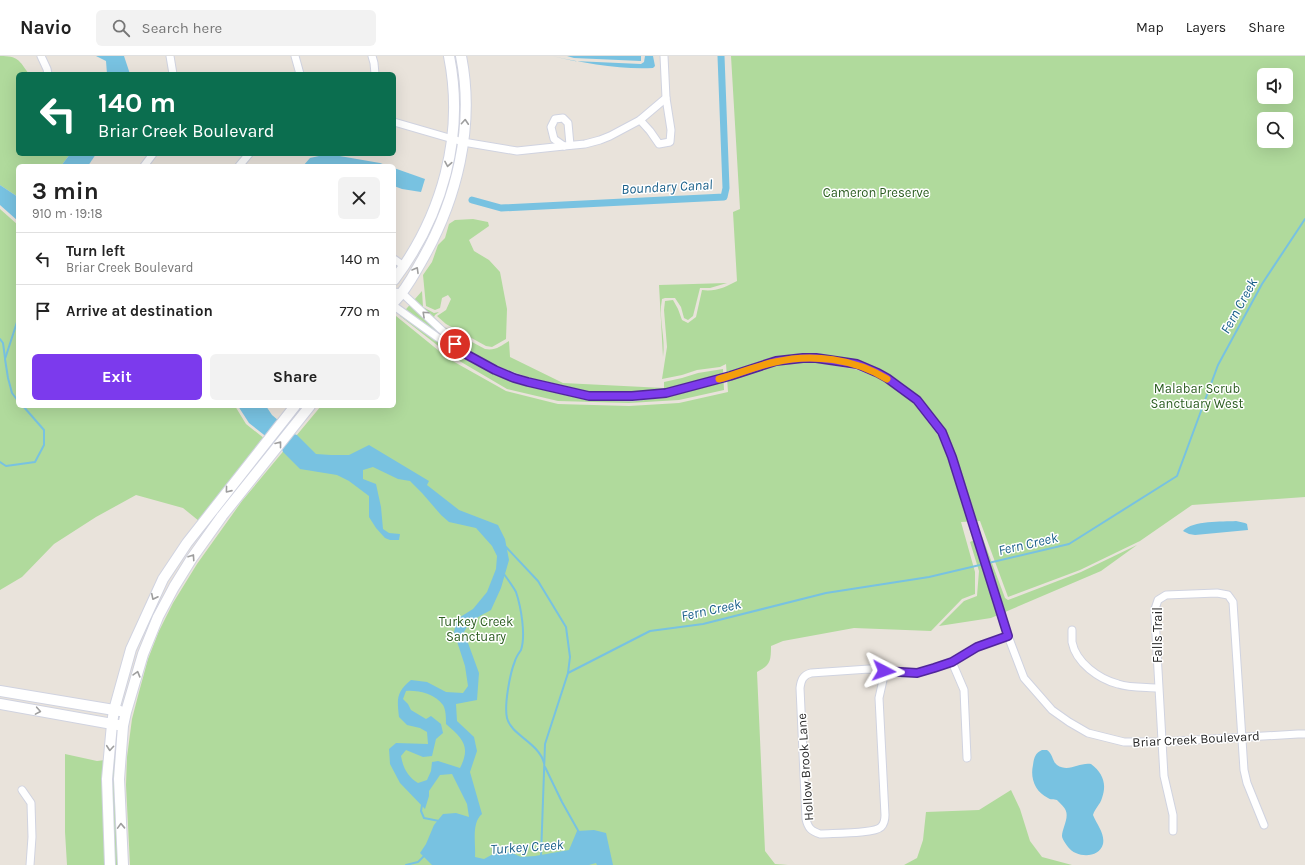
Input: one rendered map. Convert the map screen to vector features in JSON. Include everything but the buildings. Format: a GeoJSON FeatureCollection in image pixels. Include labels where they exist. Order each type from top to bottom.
{"type":"FeatureCollection","features":[{"type":"Feature","properties":{"kind":"street"},"geometry":{"type":"LineString","coordinates":[[41,56],[48,72]]}},
{"type":"Feature","properties":{"kind":"street"},"geometry":{"type":"LineString","coordinates":[[170,56],[173,72]]}},
{"type":"Feature","properties":{"kind":"street"},"geometry":{"type":"LineString","coordinates":[[295,56],[299,72]]}},
{"type":"Feature","properties":{"kind":"street"},"geometry":{"type":"LineString","coordinates":[[372,56],[375,72]]}},
{"type":"Feature","properties":{"kind":"street"},"geometry":{"type":"LineString","coordinates":[[396,277],[423,235],[439,198],[446,172],[452,139],[454,106],[452,72],[449,56]]}},
{"type":"Feature","properties":{"kind":"street"},"geometry":{"type":"LineString","coordinates":[[398,293],[433,241],[457,177],[463,142],[466,107],[464,71],[461,56]]}},
{"type":"Feature","properties":{"kind":"street"},"geometry":{"type":"LineString","coordinates":[[640,120],[659,144],[670,142],[671,130],[666,98],[664,56]]}},
{"type":"Feature","properties":{"kind":"street"},"geometry":{"type":"LineString","coordinates":[[396,123],[463,142],[517,151],[585,144],[600,140],[640,120],[666,98]]}},
{"type":"Feature","properties":{"kind":"street"},"geometry":{"type":"LineString","coordinates":[[241,164],[247,156]]}},
{"type":"Feature","properties":{"kind":"street"},"geometry":{"type":"LineString","coordinates":[[396,260],[404,266]]}},
{"type":"Feature","properties":{"kind":"street","name":"Briar Creek Boulevard"},"geometry":{"type":"LineString","coordinates":[[398,293],[449,337],[462,352]]}},
{"type":"Feature","properties":{"kind":"street","name":"Briar Creek Boulevard"},"geometry":{"type":"LineString","coordinates":[[396,307],[437,337],[495,370],[528,382],[589,396],[632,396],[666,393],[730,376],[776,361],[816,358],[857,364],[896,384],[917,400],[942,432],[952,457],[1008,636],[1024,678],[1052,710],[1088,733],[1124,742],[1161,742],[1305,734]]}},
{"type":"Feature","properties":{"kind":"street"},"geometry":{"type":"LineString","coordinates":[[110,865],[107,779],[112,724],[114,710],[131,649],[163,579],[187,543],[293,408]]}},
{"type":"Feature","properties":{"kind":"street"},"geometry":{"type":"LineString","coordinates":[[122,865],[119,779],[123,726],[142,654],[158,617],[192,558],[222,516],[308,408]]}},
{"type":"Feature","properties":{"kind":"street"},"geometry":{"type":"LineString","coordinates":[[163,579],[174,587]]}},
{"type":"Feature","properties":{"kind":"street","name":"Falls Trail"},"geometry":{"type":"LineString","coordinates":[[1173,831],[1173,815],[1164,776],[1161,742],[1155,617],[1155,609],[1158,600],[1166,595],[1217,592],[1231,598],[1234,607],[1241,737]]}},
{"type":"Feature","properties":{"kind":"street"},"geometry":{"type":"LineString","coordinates":[[1072,630],[1072,642],[1076,652],[1083,663],[1100,677],[1119,685],[1158,688]]}},
{"type":"Feature","properties":{"kind":"street","name":"Hollow Brook Lane"},"geometry":{"type":"LineString","coordinates":[[884,671],[879,698],[885,815],[884,821],[881,827],[872,832],[820,834],[813,832],[808,826],[806,819],[801,682],[803,677],[811,673],[869,669],[917,673],[952,662],[977,647],[1008,636]]}},
{"type":"Feature","properties":{"kind":"street"},"geometry":{"type":"LineString","coordinates":[[131,649],[142,654]]}},
{"type":"Feature","properties":{"kind":"street"},"geometry":{"type":"LineString","coordinates":[[952,662],[964,690],[967,758]]}},
{"type":"Feature","properties":{"kind":"street"},"geometry":{"type":"LineString","coordinates":[[0,691],[126,712]]}},
{"type":"Feature","properties":{"kind":"street"},"geometry":{"type":"LineString","coordinates":[[0,704],[123,726]]}},
{"type":"Feature","properties":{"kind":"street"},"geometry":{"type":"LineString","coordinates":[[1241,737],[1244,770],[1247,783],[1264,825]]}},
{"type":"Feature","properties":{"kind":"street"},"geometry":{"type":"LineString","coordinates":[[22,790],[31,803],[32,837],[30,865]]}},
{"type":"Feature","properties":{"kind":"green space"},"geometry":{"type":"Polygon","coordinates":[[[0,56],[11,57],[18,60],[28,72],[16,72],[16,156],[68,156],[62,164],[16,164],[16,196],[0,185],[0,56]]]}},
{"type":"Feature","properties":{"kind":"green space"},"geometry":{"type":"Polygon","coordinates":[[[731,56],[1305,56],[1305,497],[1192,505],[1140,541],[1080,570],[1008,597],[980,521],[961,522],[975,572],[975,594],[962,599],[931,631],[854,628],[783,641],[771,646],[771,656],[769,662],[765,667],[757,672],[765,851],[775,864],[788,865],[130,865],[126,785],[127,757],[132,719],[148,659],[159,631],[173,603],[197,564],[242,501],[319,408],[396,408],[396,316],[449,359],[506,391],[558,404],[629,406],[679,403],[728,392],[726,364],[720,367],[697,370],[662,379],[667,347],[664,310],[665,301],[673,300],[682,320],[688,323],[696,317],[702,290],[720,288],[737,281],[733,212],[740,209],[731,56]]]}},
{"type":"Feature","properties":{"kind":"green space"},"geometry":{"type":"Polygon","coordinates":[[[0,209],[16,223],[16,408],[236,408],[246,424],[265,439],[199,521],[183,508],[136,495],[96,517],[54,544],[22,577],[0,590],[0,209]]]}},
{"type":"Feature","properties":{"kind":"green space"},"geometry":{"type":"Polygon","coordinates":[[[473,219],[488,222],[489,226],[469,240],[474,251],[489,260],[500,272],[507,309],[506,339],[492,347],[486,346],[446,324],[437,316],[446,310],[451,299],[448,295],[442,298],[440,308],[435,310],[426,306],[423,275],[432,262],[438,245],[445,238],[449,224],[455,220],[473,219]]]}},
{"type":"Feature","properties":{"kind":"green space"},"geometry":{"type":"Polygon","coordinates":[[[727,283],[710,288],[700,288],[693,316],[688,320],[684,318],[681,307],[675,298],[662,299],[661,313],[664,343],[663,357],[659,285],[727,283]]]}},
{"type":"Feature","properties":{"kind":"green space"},"geometry":{"type":"Polygon","coordinates":[[[422,291],[423,307],[434,313],[439,312],[434,317],[444,327],[485,349],[495,349],[509,341],[510,357],[563,383],[664,388],[664,382],[698,373],[723,369],[724,390],[679,400],[629,403],[558,401],[507,389],[451,356],[400,316],[422,291]]]}},
{"type":"Feature","properties":{"kind":"green space"},"geometry":{"type":"Polygon","coordinates":[[[982,536],[1005,598],[1008,600],[1081,572],[1137,545],[1101,571],[991,618],[939,626],[964,601],[977,596],[979,571],[970,542],[982,536]]]}},
{"type":"Feature","properties":{"kind":"green space"},"geometry":{"type":"Polygon","coordinates":[[[65,754],[97,761],[105,760],[107,865],[67,865],[65,832],[65,754]]]}},
{"type":"Feature","properties":{"kind":"green space"},"geometry":{"type":"Polygon","coordinates":[[[117,758],[119,865],[114,865],[111,779],[113,759],[117,758]]]}},
{"type":"Feature","properties":{"kind":"green space"},"geometry":{"type":"Polygon","coordinates":[[[1011,790],[1020,809],[1030,841],[1042,857],[1072,865],[904,865],[917,858],[923,840],[926,812],[979,810],[1011,790]]]}},
{"type":"Feature","properties":{"kind":"water"},"geometry":{"type":"Polygon","coordinates":[[[96,56],[124,56],[129,72],[107,72],[106,61],[96,56]]]}},
{"type":"Feature","properties":{"kind":"water"},"geometry":{"type":"Polygon","coordinates":[[[567,56],[641,56],[641,61],[574,58],[567,56]]]}},
{"type":"Feature","properties":{"kind":"water"},"geometry":{"type":"Polygon","coordinates":[[[645,56],[653,56],[655,66],[653,68],[629,68],[576,61],[641,64],[644,62],[645,56]]]}},
{"type":"Feature","properties":{"kind":"water"},"geometry":{"type":"Polygon","coordinates":[[[68,156],[95,156],[89,164],[62,164],[68,156]]]}},
{"type":"Feature","properties":{"kind":"water"},"geometry":{"type":"Polygon","coordinates":[[[319,156],[340,156],[383,164],[305,164],[310,158],[319,156]]]}},
{"type":"Feature","properties":{"kind":"water"},"geometry":{"type":"Polygon","coordinates":[[[396,169],[425,179],[421,192],[396,187],[396,169]]]}},
{"type":"Feature","properties":{"kind":"water"},"geometry":{"type":"Polygon","coordinates":[[[0,185],[16,196],[16,219],[0,205],[0,185]]]}},
{"type":"Feature","properties":{"kind":"water"},"geometry":{"type":"Polygon","coordinates":[[[239,408],[267,408],[272,415],[297,435],[316,454],[349,455],[369,445],[429,481],[427,485],[459,510],[498,525],[505,539],[509,560],[501,588],[491,610],[472,621],[464,632],[479,673],[477,700],[456,704],[457,721],[474,737],[477,751],[470,772],[482,814],[476,823],[475,828],[475,857],[484,859],[495,853],[510,852],[521,857],[535,856],[569,850],[577,831],[594,830],[606,833],[613,865],[597,865],[596,863],[589,865],[432,865],[420,853],[426,844],[434,825],[443,814],[456,813],[469,817],[467,804],[452,774],[440,775],[429,791],[425,809],[400,783],[390,764],[389,749],[396,743],[428,744],[427,732],[420,728],[407,725],[399,717],[398,701],[400,692],[411,680],[427,682],[446,692],[463,693],[468,686],[465,666],[454,632],[457,619],[473,609],[487,592],[496,569],[497,556],[492,546],[476,528],[449,522],[410,481],[398,479],[373,467],[363,470],[363,479],[376,484],[381,507],[383,529],[389,533],[400,534],[399,540],[390,540],[385,538],[369,517],[369,496],[349,481],[337,475],[300,469],[283,452],[282,449],[249,423],[239,408]],[[406,691],[403,699],[411,710],[426,719],[431,716],[441,724],[443,733],[436,739],[432,756],[423,757],[406,750],[401,756],[406,772],[418,783],[427,780],[431,771],[432,762],[438,761],[460,768],[465,754],[464,743],[446,724],[446,714],[443,705],[431,695],[421,692],[406,691]]]}},
{"type":"Feature","properties":{"kind":"water"},"geometry":{"type":"Polygon","coordinates":[[[1236,521],[1247,524],[1248,530],[1195,535],[1183,531],[1188,527],[1200,523],[1236,521]]]}},
{"type":"Feature","properties":{"kind":"water"},"geometry":{"type":"Polygon","coordinates":[[[1042,750],[1047,750],[1055,763],[1061,767],[1070,768],[1082,764],[1091,764],[1101,775],[1104,783],[1103,793],[1093,815],[1103,836],[1103,844],[1101,849],[1097,852],[1087,855],[1076,853],[1068,847],[1063,840],[1062,833],[1067,815],[1065,809],[1057,800],[1049,799],[1040,792],[1033,780],[1032,770],[1034,758],[1036,754],[1042,750]]]}},
{"type":"Feature","properties":{"kind":"waterway","name":"Boundary Canal"},"geometry":{"type":"LineString","coordinates":[[472,200],[501,208],[724,197],[726,188],[721,56]]}},
{"type":"Feature","properties":{"kind":"waterway","name":"Fern Creek"},"geometry":{"type":"LineString","coordinates":[[541,856],[545,744],[568,673],[650,631],[703,624],[826,593],[929,577],[1069,544],[1177,476],[1218,365],[1262,284],[1305,219]]}},
{"type":"Feature","properties":{"kind":"waterway"},"geometry":{"type":"LineString","coordinates":[[16,325],[5,359],[12,393],[16,398]]}},
{"type":"Feature","properties":{"kind":"waterway"},"geometry":{"type":"LineString","coordinates":[[0,339],[3,343],[5,358]]}},
{"type":"Feature","properties":{"kind":"waterway"},"geometry":{"type":"LineString","coordinates":[[0,462],[6,466],[35,462],[44,445],[44,430],[25,408]]}},
{"type":"Feature","properties":{"kind":"waterway","name":"Fern Creek"},"geometry":{"type":"LineString","coordinates":[[506,547],[538,581],[566,627],[570,657],[568,673]]}},
{"type":"Feature","properties":{"kind":"waterway"},"geometry":{"type":"LineString","coordinates":[[504,574],[516,592],[520,605],[523,629],[521,650],[516,658],[509,681],[506,705],[507,718],[514,729],[537,750],[544,763]]}},
{"type":"Feature","properties":{"kind":"waterway"},"geometry":{"type":"LineString","coordinates":[[545,767],[580,834]]}},
{"type":"Feature","properties":{"kind":"waterway","name":"Turkey Creek"},"geometry":{"type":"LineString","coordinates":[[422,805],[421,811],[424,818],[439,821]]}},
{"type":"Feature","properties":{"kind":"waterway","name":"Turkey Creek"},"geometry":{"type":"LineString","coordinates":[[406,865],[418,862],[424,856]]}},
{"type":"Feature","properties":{"kind":"slow traffic"},"geometry":{"type":"LineString","coordinates":[[719,379],[776,361],[816,358],[857,364],[878,373],[887,379]]}},
{"type":"Feature","properties":{"kind":"route"},"geometry":{"type":"LineString","coordinates":[[455,344],[462,352],[495,370],[514,378],[589,396],[619,397],[666,393],[730,376],[776,361],[816,358],[857,364],[878,373],[896,384],[917,400],[942,432],[952,457],[1008,636],[977,647],[952,662],[917,673],[884,671]]}},
{"type":"Feature","properties":{"kind":"park label","name":"Cameron Preserve"},"geometry":{"type":"Point","coordinates":[876,192]}},
{"type":"Feature","properties":{"kind":"park label","name":"Malabar Scrub Sanctuary West"},"geometry":{"type":"Point","coordinates":[1197,396]}},
{"type":"Feature","properties":{"kind":"park label","name":"Turkey Creek Sanctuary"},"geometry":{"type":"Point","coordinates":[476,628]}}]}
